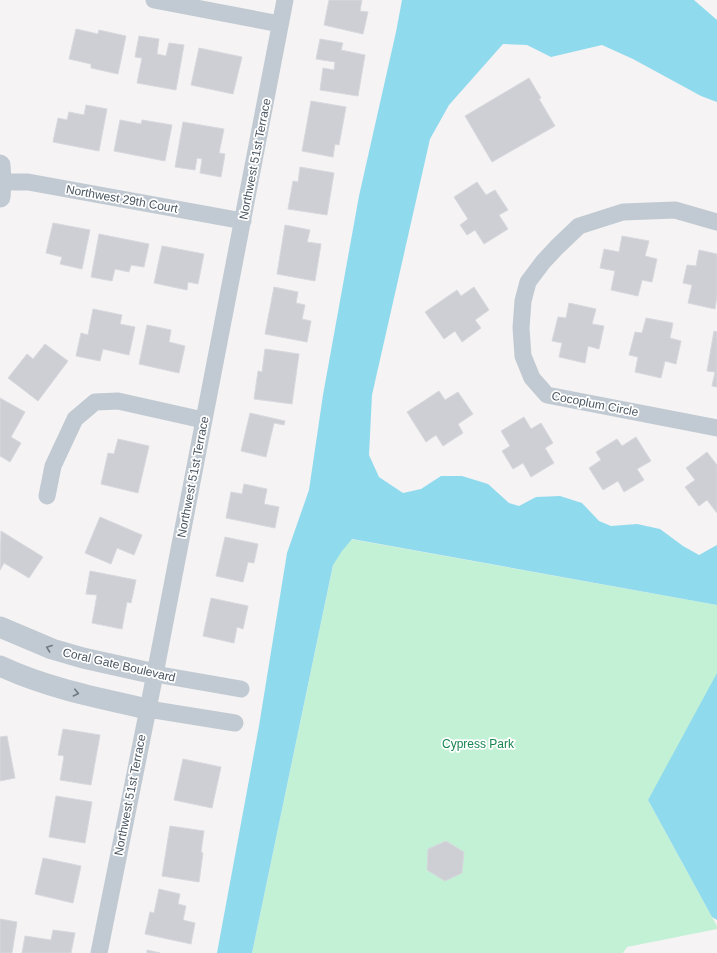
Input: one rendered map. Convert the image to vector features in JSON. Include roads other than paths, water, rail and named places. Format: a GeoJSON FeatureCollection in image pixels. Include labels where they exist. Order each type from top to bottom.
{"type":"FeatureCollection","features":[{"type":"Feature","properties":{"kind":"street"},"geometry":{"type":"LineString","coordinates":[[154,0],[280,24]]}},
{"type":"Feature","properties":{"kind":"street","name":"Northwest 51st Terrace"},"geometry":{"type":"LineString","coordinates":[[99,953],[155,674],[285,0]]}},
{"type":"Feature","properties":{"kind":"street","name":"Northwest 29th Court"},"geometry":{"type":"LineString","coordinates":[[0,182],[28,182],[243,221]]}},
{"type":"Feature","properties":{"kind":"street","name":"Cocoplum Circle"},"geometry":{"type":"LineString","coordinates":[[717,222],[675,210],[623,212],[579,226],[542,262],[528,282],[523,301],[521,328],[523,356],[532,378],[547,395],[717,428]]}},
{"type":"Feature","properties":{"kind":"street"},"geometry":{"type":"LineString","coordinates":[[47,496],[54,466],[75,419],[95,402],[118,401],[203,420]]}},
{"type":"Feature","properties":{"kind":"street","name":"Coral Gate Boulevard"},"geometry":{"type":"LineString","coordinates":[[0,627],[58,651],[83,658],[155,674],[241,689]]}},
{"type":"Feature","properties":{"kind":"street"},"geometry":{"type":"LineString","coordinates":[[0,666],[35,680],[70,691],[148,709],[235,724]]}},
{"type":"Feature","properties":{"kind":"water"},"geometry":{"type":"Polygon","coordinates":[[[402,0],[694,0],[717,20],[717,102],[701,96],[633,59],[602,45],[551,57],[527,45],[503,44],[449,105],[430,139],[372,395],[369,455],[379,477],[403,493],[421,489],[441,476],[462,476],[488,484],[509,503],[519,506],[536,497],[560,496],[582,503],[599,521],[611,526],[637,524],[660,529],[683,546],[699,555],[717,545],[717,605],[352,539],[333,565],[252,953],[217,953],[259,726],[287,553],[309,490],[323,395],[359,196],[402,0]]]}},
{"type":"Feature","properties":{"kind":"water"},"geometry":{"type":"Polygon","coordinates":[[[717,673],[717,920],[712,917],[648,800],[717,673]]]}},
{"type":"Feature","properties":{"kind":"park label","name":"Cypress Park"},"geometry":{"type":"Point","coordinates":[478,744]}}]}
